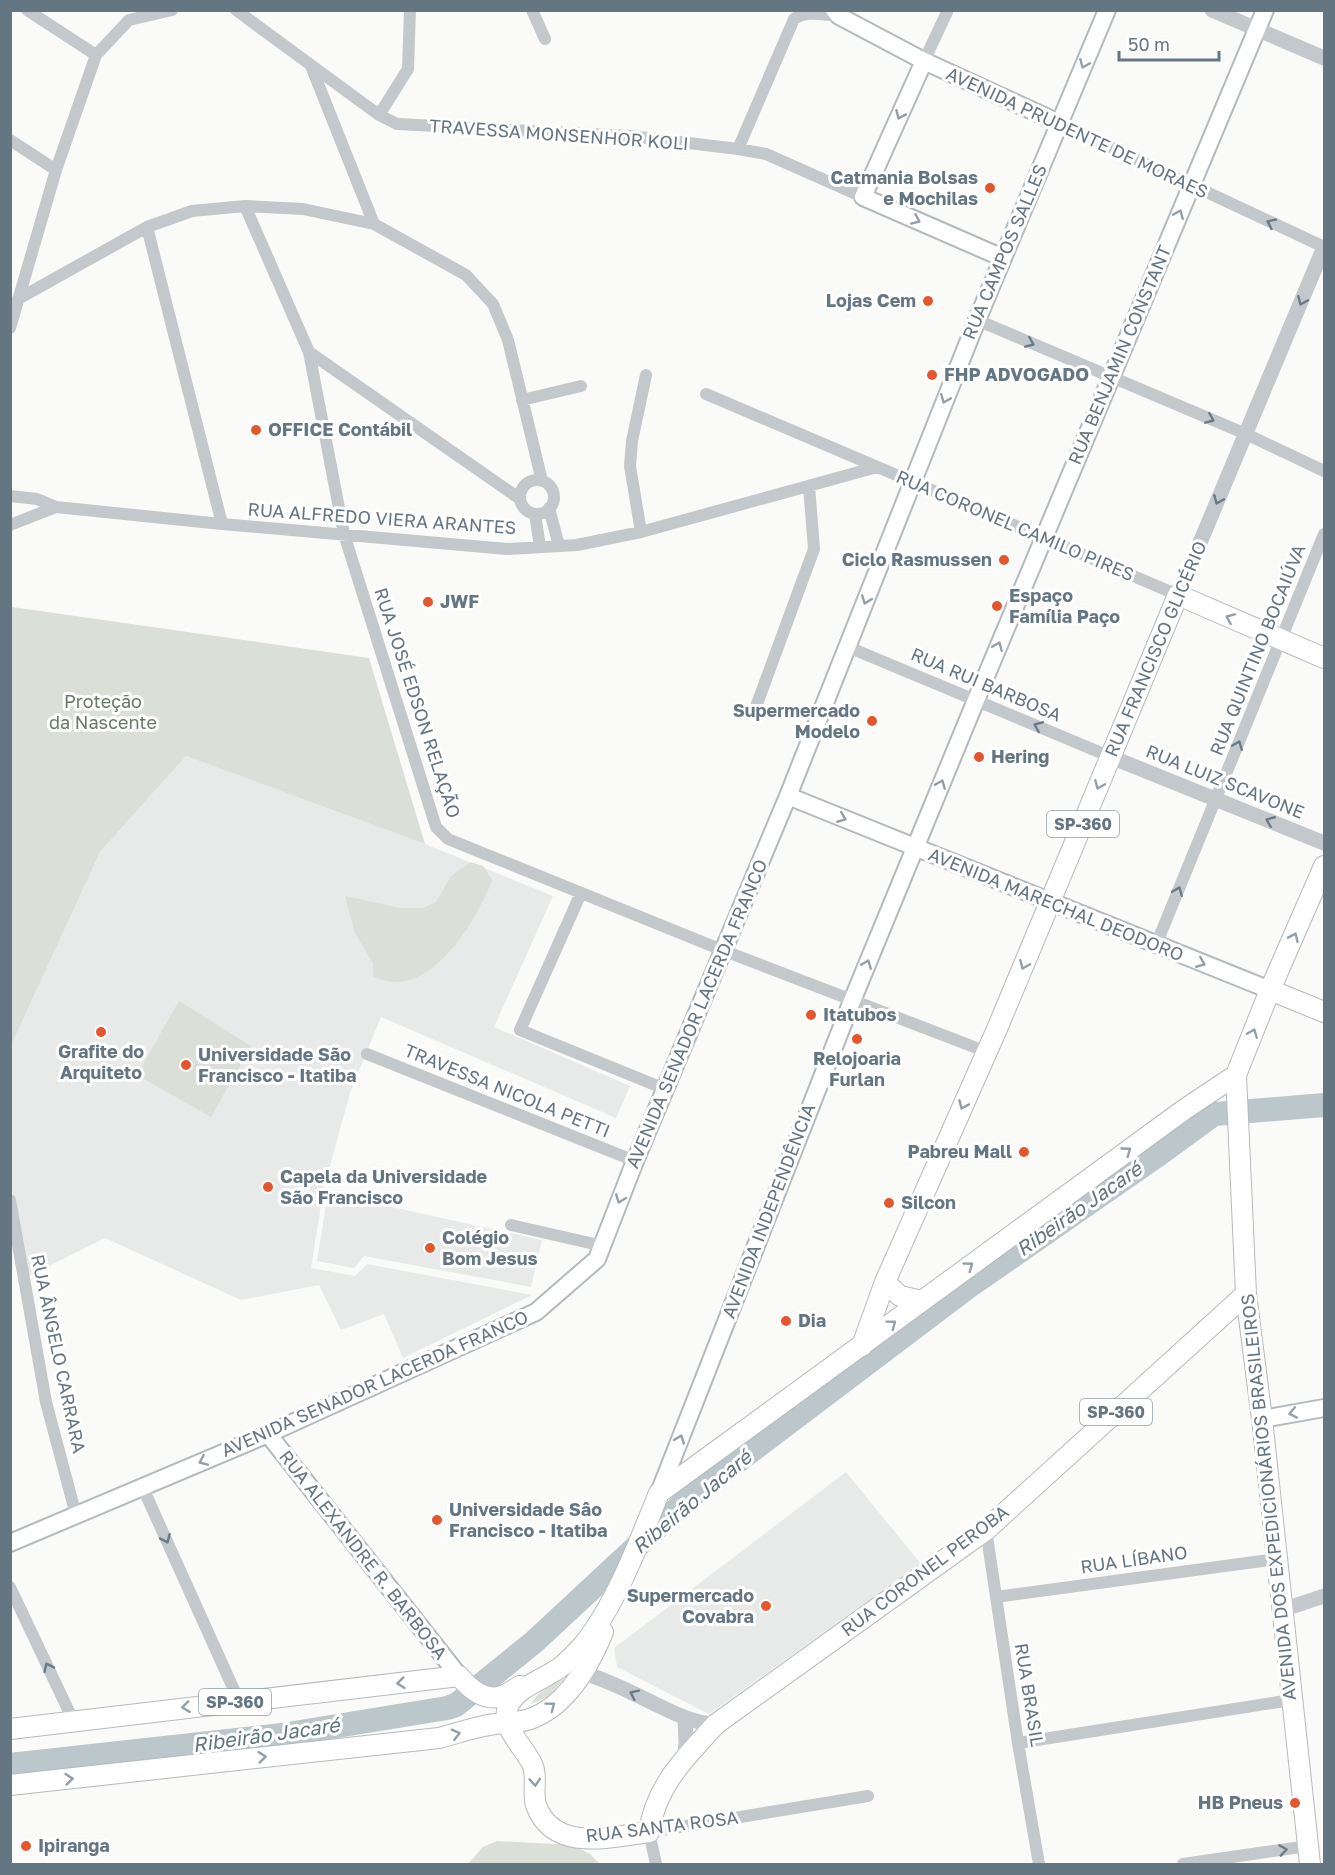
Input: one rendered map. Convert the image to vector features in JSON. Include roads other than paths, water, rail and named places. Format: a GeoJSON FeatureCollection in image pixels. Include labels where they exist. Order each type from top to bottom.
{"type":"FeatureCollection","features":[{"type":"Feature","properties":{"kind":"main road","name":"RUA CAMPOS SALLES"},"geometry":{"type":"LineString","coordinates":[[788,796],[976,320],[1107,10]]}},
{"type":"Feature","properties":{"kind":"main road","name":"RUA BENJAMIN CONSTANT"},"geometry":{"type":"LineString","coordinates":[[976,700],[1265,10]]}},
{"type":"Feature","properties":{"kind":"main road","name":"AVENIDA PRUDENTE DE MORAES"},"geometry":{"type":"LineString","coordinates":[[839,12],[924,61],[1059,123]]}},
{"type":"Feature","properties":{"kind":"main road"},"geometry":{"type":"LineString","coordinates":[[863,197],[924,61]]}},
{"type":"Feature","properties":{"kind":"main road","name":"TRAVESSA MONSENHOR KOLI"},"geometry":{"type":"LineString","coordinates":[[863,197],[1003,258]]}},
{"type":"Feature","properties":{"kind":"main road","name":"RUA CORONEL CAMILO PIRES"},"geometry":{"type":"LineString","coordinates":[[1178,596],[1324,658]]}},
{"type":"Feature","properties":{"kind":"main road","name":"RUA FRANCISCO GLICÉRIO"},"geometry":{"type":"LineString","coordinates":[[987,1052],[1178,596]]}},
{"type":"Feature","properties":{"kind":"main road","name":"AVENIDA INDEPENDÊNCIA"},"geometry":{"type":"LineString","coordinates":[[617,1590],[611,1613],[583,1673],[570,1690],[540,1714],[530,1719],[508,1723],[507,1708],[520,1692],[583,1644],[596,1627],[617,1590],[659,1493],[852,1000],[976,700]]}},
{"type":"Feature","properties":{"kind":"main road","name":"AVENIDA MARECHAL DEODORO"},"geometry":{"type":"LineString","coordinates":[[788,796],[1324,1012]]}},
{"type":"Feature","properties":{"kind":"main road","name":"AVENIDA SENADOR LACERDA FRANCO"},"geometry":{"type":"LineString","coordinates":[[10,1543],[268,1434],[536,1312],[597,1259],[635,1161],[788,796]]}},
{"type":"Feature","properties":{"kind":"main road"},"geometry":{"type":"LineString","coordinates":[[659,1493],[1185,1109],[1236,1075],[1324,866]]}},
{"type":"Feature","properties":{"kind":"main road","name":"SP-360"},"geometry":{"type":"LineString","coordinates":[[862,1346],[885,1282],[987,1052]]}},
{"type":"Feature","properties":{"kind":"main road","name":"AVENIDA DOS EXPEDICIONÁRIOS BRASILEIROS"},"geometry":{"type":"LineString","coordinates":[[1236,1075],[1246,1294],[1262,1419],[1309,1856]]}},
{"type":"Feature","properties":{"kind":"main road"},"geometry":{"type":"LineString","coordinates":[[885,1282],[900,1296],[922,1301]]}},
{"type":"Feature","properties":{"kind":"main road","name":"RUA CORONEL PEROBA"},"geometry":{"type":"LineString","coordinates":[[649,1832],[651,1815],[660,1793],[685,1759],[716,1724],[986,1530],[1246,1294]]}},
{"type":"Feature","properties":{"kind":"main road"},"geometry":{"type":"LineString","coordinates":[[1262,1419],[1324,1407]]}},
{"type":"Feature","properties":{"kind":"main road","name":"RUA ALEXANDRE R. BARBOSA"},"geometry":{"type":"LineString","coordinates":[[268,1434],[461,1679]]}},
{"type":"Feature","properties":{"kind":"main road","name":"AVENIDA INDEPENDÊNCIA"},"geometry":{"type":"LineString","coordinates":[[461,1679],[472,1690],[494,1698],[503,1696],[554,1667]]}},
{"type":"Feature","properties":{"kind":"main road","name":"SP-360"},"geometry":{"type":"LineString","coordinates":[[10,1729],[239,1701],[461,1679]]}},
{"type":"Feature","properties":{"kind":"main road"},"geometry":{"type":"LineString","coordinates":[[10,1785],[439,1738],[484,1726],[508,1723]]}},
{"type":"Feature","properties":{"kind":"main road","name":"RUA SANTA ROSA"},"geometry":{"type":"LineString","coordinates":[[508,1723],[534,1766],[536,1804],[547,1823],[556,1830],[570,1837],[592,1839],[649,1832]]}},
{"type":"Feature","properties":{"kind":"street"},"geometry":{"type":"LineString","coordinates":[[27,10],[96,55]]}},
{"type":"Feature","properties":{"kind":"street"},"geometry":{"type":"LineString","coordinates":[[10,328],[56,170],[96,55],[129,20],[172,10]]}},
{"type":"Feature","properties":{"kind":"street","name":"TRAVESSA MONSENHOR KOLI"},"geometry":{"type":"LineString","coordinates":[[236,10],[311,66],[397,124],[631,136],[738,149],[766,154],[863,197]]}},
{"type":"Feature","properties":{"kind":"street"},"geometry":{"type":"LineString","coordinates":[[379,114],[408,69],[410,10]]}},
{"type":"Feature","properties":{"kind":"street"},"geometry":{"type":"LineString","coordinates":[[532,10],[545,39]]}},
{"type":"Feature","properties":{"kind":"street"},"geometry":{"type":"LineString","coordinates":[[924,61],[948,10]]}},
{"type":"Feature","properties":{"kind":"street"},"geometry":{"type":"LineString","coordinates":[[1212,10],[1324,58]]}},
{"type":"Feature","properties":{"kind":"street"},"geometry":{"type":"LineString","coordinates":[[738,149],[794,19],[801,14],[839,12]]}},
{"type":"Feature","properties":{"kind":"street"},"geometry":{"type":"LineString","coordinates":[[311,66],[374,224]]}},
{"type":"Feature","properties":{"kind":"street","name":"AVENIDA PRUDENTE DE MORAES"},"geometry":{"type":"LineString","coordinates":[[1059,123],[1324,247]]}},
{"type":"Feature","properties":{"kind":"street"},"geometry":{"type":"LineString","coordinates":[[10,140],[56,170]]}},
{"type":"Feature","properties":{"kind":"street"},"geometry":{"type":"LineString","coordinates":[[18,300],[147,227],[192,211],[245,206],[303,209],[374,224],[466,275],[493,304],[508,340],[542,481]]}},
{"type":"Feature","properties":{"kind":"street","name":"RUA JOSÉ EDSON RELAÇÃO"},"geometry":{"type":"LineString","coordinates":[[245,206],[309,352],[344,534],[436,828],[448,839],[722,951],[987,1052]]}},
{"type":"Feature","properties":{"kind":"street"},"geometry":{"type":"LineString","coordinates":[[147,227],[222,524]]}},
{"type":"Feature","properties":{"kind":"street","name":"RUA FRANCISCO GLICÉRIO"},"geometry":{"type":"LineString","coordinates":[[1178,596],[1324,247]]}},
{"type":"Feature","properties":{"kind":"street"},"geometry":{"type":"LineString","coordinates":[[976,320],[1246,434],[1324,471]]}},
{"type":"Feature","properties":{"kind":"street"},"geometry":{"type":"LineString","coordinates":[[309,352],[520,499],[525,509],[535,514],[545,511],[552,503],[553,492],[546,483],[536,480],[522,488],[520,499]]}},
{"type":"Feature","properties":{"kind":"street"},"geometry":{"type":"LineString","coordinates":[[641,532],[630,466],[632,441],[646,375]]}},
{"type":"Feature","properties":{"kind":"street"},"geometry":{"type":"LineString","coordinates":[[522,400],[582,387]]}},
{"type":"Feature","properties":{"kind":"street","name":"RUA CORONEL CAMILO PIRES"},"geometry":{"type":"LineString","coordinates":[[706,394],[1178,596]]}},
{"type":"Feature","properties":{"kind":"street","name":"RUA ALFREDO VIERA ARANTES"},"geometry":{"type":"LineString","coordinates":[[10,496],[37,499],[56,507],[507,549],[577,545],[641,532],[877,467]]}},
{"type":"Feature","properties":{"kind":"street"},"geometry":{"type":"LineString","coordinates":[[754,712],[814,549],[809,486]]}},
{"type":"Feature","properties":{"kind":"street","name":"RUA ALFREDO VIERA ARANTES"},"geometry":{"type":"LineString","coordinates":[[10,525],[56,507]]}},
{"type":"Feature","properties":{"kind":"street"},"geometry":{"type":"LineString","coordinates":[[549,508],[560,546]]}},
{"type":"Feature","properties":{"kind":"street"},"geometry":{"type":"LineString","coordinates":[[535,514],[540,547]]}},
{"type":"Feature","properties":{"kind":"street","name":"RUA QUINTINO BOCAIÚVA"},"geometry":{"type":"LineString","coordinates":[[1155,945],[1324,534]]}},
{"type":"Feature","properties":{"kind":"street","name":"RUA RUI BARBOSA"},"geometry":{"type":"LineString","coordinates":[[848,647],[1111,757]]}},
{"type":"Feature","properties":{"kind":"street","name":"RUA LUIZ SCAVONE"},"geometry":{"type":"LineString","coordinates":[[1111,757],[1324,843]]}},
{"type":"Feature","properties":{"kind":"street"},"geometry":{"type":"LineString","coordinates":[[581,893],[520,1030],[665,1089]]}},
{"type":"Feature","properties":{"kind":"street","name":"TRAVESSA NICOLA PETTI"},"geometry":{"type":"LineString","coordinates":[[367,1054],[635,1161]]}},
{"type":"Feature","properties":{"kind":"street","name":"RUA ÂNGELO CARRARA"},"geometry":{"type":"LineString","coordinates":[[10,1200],[46,1402],[76,1515]]}},
{"type":"Feature","properties":{"kind":"street"},"geometry":{"type":"LineString","coordinates":[[511,1226],[603,1246]]}},
{"type":"Feature","properties":{"kind":"street"},"geometry":{"type":"LineString","coordinates":[[142,1486],[239,1701]]}},
{"type":"Feature","properties":{"kind":"street","name":"RUA BRASIL"},"geometry":{"type":"LineString","coordinates":[[986,1530],[1039,1864]]}},
{"type":"Feature","properties":{"kind":"street","name":"RUA LÍBANO"},"geometry":{"type":"LineString","coordinates":[[996,1597],[1277,1559]]}},
{"type":"Feature","properties":{"kind":"street"},"geometry":{"type":"LineString","coordinates":[[10,1587],[73,1720]]}},
{"type":"Feature","properties":{"kind":"street"},"geometry":{"type":"LineString","coordinates":[[1282,1610],[1324,1596]]}},
{"type":"Feature","properties":{"kind":"street"},"geometry":{"type":"LineString","coordinates":[[554,1667],[583,1673],[617,1685],[699,1723],[716,1724]]}},
{"type":"Feature","properties":{"kind":"street"},"geometry":{"type":"LineString","coordinates":[[1018,1743],[1291,1700]]}},
{"type":"Feature","properties":{"kind":"street"},"geometry":{"type":"LineString","coordinates":[[685,1718],[687,1742],[685,1759]]}},
{"type":"Feature","properties":{"kind":"street","name":"RUA SANTA ROSA"},"geometry":{"type":"LineString","coordinates":[[649,1832],[868,1796]]}},
{"type":"Feature","properties":{"kind":"street"},"geometry":{"type":"LineString","coordinates":[[649,1832],[656,1864]]}},
{"type":"Feature","properties":{"kind":"street"},"geometry":{"type":"LineString","coordinates":[[1183,1864],[1309,1856]]}},
{"type":"Feature","properties":{"kind":"waterway","name":"Ribeirão Jacaré"},"geometry":{"type":"LineString","coordinates":[[10,1765],[282,1735],[456,1705],[534,1642],[690,1497],[968,1287],[1214,1114],[1324,1105]]}},
{"type":"Feature","properties":{"kind":"place","name":"Catmania Bolsas e Mochilas"},"geometry":{"type":"Point","coordinates":[990,188]}},
{"type":"Feature","properties":{"kind":"place","name":"Lojas Cem"},"geometry":{"type":"Point","coordinates":[928,301]}},
{"type":"Feature","properties":{"kind":"place","name":"FHP ADVOGADO"},"geometry":{"type":"Point","coordinates":[932,375]}},
{"type":"Feature","properties":{"kind":"place","name":"OFFICE Contábil"},"geometry":{"type":"Point","coordinates":[256,430]}},
{"type":"Feature","properties":{"kind":"place","name":"Ciclo Rasmussen"},"geometry":{"type":"Point","coordinates":[1004,560]}},
{"type":"Feature","properties":{"kind":"place","name":"JWF"},"geometry":{"type":"Point","coordinates":[428,602]}},
{"type":"Feature","properties":{"kind":"place","name":"Espaço Família Paço"},"geometry":{"type":"Point","coordinates":[997,606]}},
{"type":"Feature","properties":{"kind":"place","name":"Supermercado Modelo"},"geometry":{"type":"Point","coordinates":[872,721]}},
{"type":"Feature","properties":{"kind":"place","name":"Hering"},"geometry":{"type":"Point","coordinates":[979,757]}},
{"type":"Feature","properties":{"kind":"place","name":"Itatubos"},"geometry":{"type":"Point","coordinates":[811,1015]}},
{"type":"Feature","properties":{"kind":"place","name":"Grafite do Arquiteto"},"geometry":{"type":"Point","coordinates":[101,1032]}},
{"type":"Feature","properties":{"kind":"place","name":"Relojoaria Furlan"},"geometry":{"type":"Point","coordinates":[857,1039]}},
{"type":"Feature","properties":{"kind":"place","name":"Universidade São Francisco - Itatiba"},"geometry":{"type":"Point","coordinates":[186,1065]}},
{"type":"Feature","properties":{"kind":"place","name":"Pabreu Mall"},"geometry":{"type":"Point","coordinates":[1024,1152]}},
{"type":"Feature","properties":{"kind":"place","name":"Capela da Universidade São Francisco"},"geometry":{"type":"Point","coordinates":[268,1187]}},
{"type":"Feature","properties":{"kind":"place","name":"Silcon"},"geometry":{"type":"Point","coordinates":[889,1203]}},
{"type":"Feature","properties":{"kind":"place","name":"Colégio Bom Jesus"},"geometry":{"type":"Point","coordinates":[430,1248]}},
{"type":"Feature","properties":{"kind":"place","name":"Dia"},"geometry":{"type":"Point","coordinates":[786,1321]}},
{"type":"Feature","properties":{"kind":"place","name":"Universidade Sâo Francisco - Itatiba"},"geometry":{"type":"Point","coordinates":[437,1520]}},
{"type":"Feature","properties":{"kind":"place","name":"Supermercado Covabra"},"geometry":{"type":"Point","coordinates":[766,1606]}},
{"type":"Feature","properties":{"kind":"place","name":"HB Pneus"},"geometry":{"type":"Point","coordinates":[1295,1803]}},
{"type":"Feature","properties":{"kind":"place","name":"Ipiranga"},"geometry":{"type":"Point","coordinates":[26,1846]}},
{"type":"Feature","properties":{"kind":"park label","name":"Proteção da Nascente"},"geometry":{"type":"Point","coordinates":[103,712]}}]}
